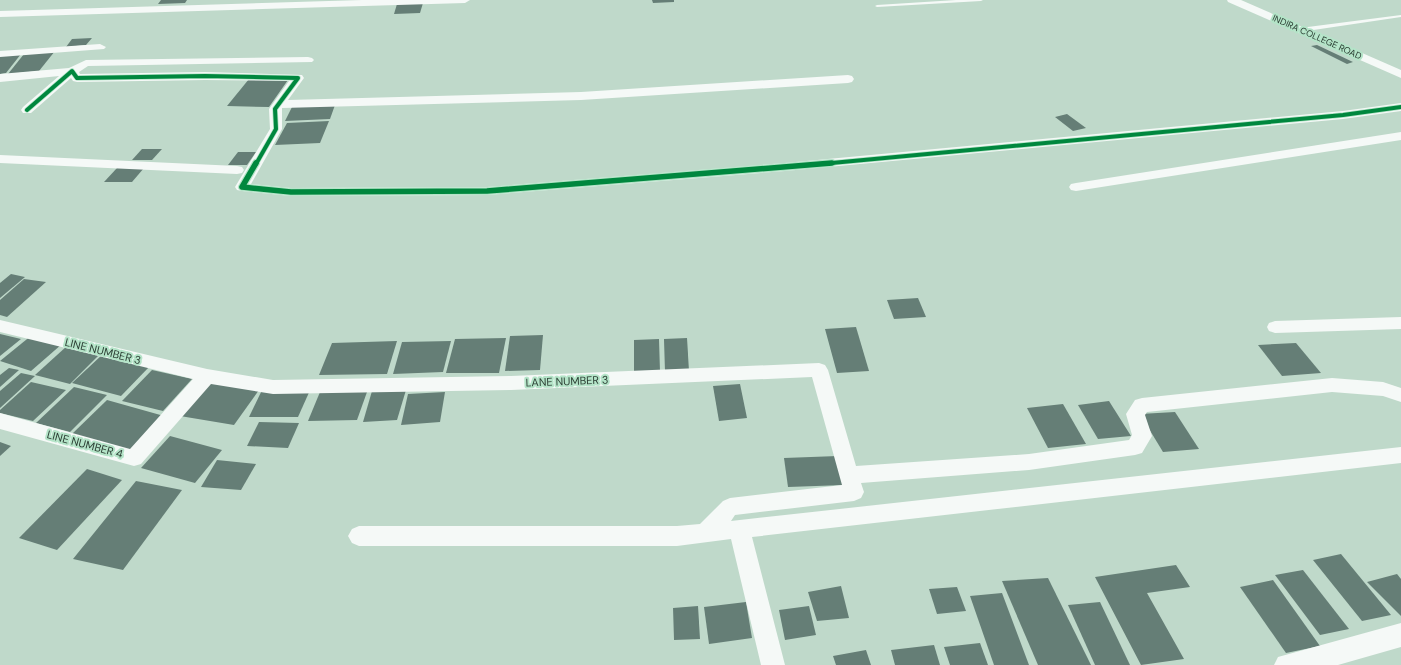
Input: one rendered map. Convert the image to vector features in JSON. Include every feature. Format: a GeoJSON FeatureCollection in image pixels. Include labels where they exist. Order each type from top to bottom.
{"type":"FeatureCollection","features":[{"type":"Feature","properties":{"kind":"street"},"geometry":{"type":"LineString","coordinates":[[0,14],[465,0]]}},
{"type":"Feature","properties":{"kind":"street","name":"INDIRA COLLEGE ROAD"},"geometry":{"type":"LineString","coordinates":[[1232,0],[1401,74]]}},
{"type":"Feature","properties":{"kind":"street"},"geometry":{"type":"LineString","coordinates":[[0,6],[28,3]]}},
{"type":"Feature","properties":{"kind":"street"},"geometry":{"type":"LineString","coordinates":[[0,54],[100,47]]}},
{"type":"Feature","properties":{"kind":"street"},"geometry":{"type":"LineString","coordinates":[[27,110],[66,71],[77,48]]}},
{"type":"Feature","properties":{"kind":"street"},"geometry":{"type":"LineString","coordinates":[[0,78],[66,71],[86,63],[308,60]]}},
{"type":"Feature","properties":{"kind":"street"},"geometry":{"type":"LineString","coordinates":[[66,71],[77,78],[205,76],[298,78],[276,109],[276,129],[242,187],[291,192],[487,191],[808,164],[1343,115],[1401,107]]}},
{"type":"Feature","properties":{"kind":"street"},"geometry":{"type":"LineString","coordinates":[[279,104],[581,96],[848,79]]}},
{"type":"Feature","properties":{"kind":"street"},"geometry":{"type":"LineString","coordinates":[[1076,187],[1401,136]]}},
{"type":"Feature","properties":{"kind":"street"},"geometry":{"type":"LineString","coordinates":[[0,159],[237,170]]}},
{"type":"Feature","properties":{"kind":"street"},"geometry":{"type":"LineString","coordinates":[[1275,327],[1401,323]]}},
{"type":"Feature","properties":{"kind":"street","name":"LINE NUMBER 3"},"geometry":{"type":"LineString","coordinates":[[0,326],[207,376]]}},
{"type":"Feature","properties":{"kind":"street","name":"LANE NUMBER 3"},"geometry":{"type":"LineString","coordinates":[[207,376],[273,387],[511,383],[819,370],[849,475]]}},
{"type":"Feature","properties":{"kind":"street","name":"LINE NUMBER 4"},"geometry":{"type":"LineString","coordinates":[[0,421],[134,458],[207,376]]}},
{"type":"Feature","properties":{"kind":"street"},"geometry":{"type":"LineString","coordinates":[[705,533],[730,507],[854,492],[849,475],[1029,462],[1135,447],[1142,436],[1135,414],[1142,406],[1332,385],[1383,389],[1401,395]]}},
{"type":"Feature","properties":{"kind":"street"},"geometry":{"type":"LineString","coordinates":[[359,536],[677,536],[1401,455]]}},
{"type":"Feature","properties":{"kind":"street"},"geometry":{"type":"LineString","coordinates":[[739,529],[773,665]]}},
{"type":"Feature","properties":{"kind":"street"},"geometry":{"type":"LineString","coordinates":[[1286,665],[1339,653],[1401,635]]}},
{"type":"Feature","properties":{"kind":"lane"},"geometry":{"type":"LineString","coordinates":[[877,6],[981,0]]}},
{"type":"Feature","properties":{"kind":"lane"},"geometry":{"type":"LineString","coordinates":[[1300,30],[1401,16]]}},
{"type":"Feature","properties":{"kind":"building"},"geometry":{"type":"Polygon","coordinates":[[[161,0],[187,0],[185,3],[158,4],[161,0]]]}},
{"type":"Feature","properties":{"kind":"building"},"geometry":{"type":"Polygon","coordinates":[[[652,0],[674,0],[674,2],[653,3],[652,0]]]}},
{"type":"Feature","properties":{"kind":"building"},"geometry":{"type":"Polygon","coordinates":[[[423,3],[420,13],[394,14],[397,4],[423,3]]]}},
{"type":"Feature","properties":{"kind":"building"},"geometry":{"type":"Polygon","coordinates":[[[92,38],[86,45],[66,47],[72,39],[92,38]]]}},
{"type":"Feature","properties":{"kind":"building"},"geometry":{"type":"Polygon","coordinates":[[[1317,45],[1353,62],[1347,64],[1311,46],[1317,45]]]}},
{"type":"Feature","properties":{"kind":"building"},"geometry":{"type":"Polygon","coordinates":[[[55,51],[39,71],[8,74],[24,54],[55,51]]]}},
{"type":"Feature","properties":{"kind":"building"},"geometry":{"type":"Polygon","coordinates":[[[21,54],[6,73],[0,74],[0,56],[21,54]]]}},
{"type":"Feature","properties":{"kind":"building"},"geometry":{"type":"Polygon","coordinates":[[[249,79],[288,80],[269,107],[227,106],[249,79]]]}},
{"type":"Feature","properties":{"kind":"building"},"geometry":{"type":"Polygon","coordinates":[[[335,105],[330,119],[285,121],[292,107],[335,105]]]}},
{"type":"Feature","properties":{"kind":"building"},"geometry":{"type":"Polygon","coordinates":[[[1067,114],[1086,128],[1073,131],[1055,117],[1067,114]]]}},
{"type":"Feature","properties":{"kind":"building"},"geometry":{"type":"Polygon","coordinates":[[[329,121],[320,143],[275,145],[287,123],[329,121]]]}},
{"type":"Feature","properties":{"kind":"building"},"geometry":{"type":"Polygon","coordinates":[[[142,149],[162,149],[152,160],[132,160],[142,149]]]}},
{"type":"Feature","properties":{"kind":"building"},"geometry":{"type":"Polygon","coordinates":[[[238,152],[256,152],[247,165],[228,165],[238,152]]]}},
{"type":"Feature","properties":{"kind":"building"},"geometry":{"type":"Polygon","coordinates":[[[117,168],[144,168],[132,182],[104,182],[117,168]]]}},
{"type":"Feature","properties":{"kind":"building"},"geometry":{"type":"Polygon","coordinates":[[[11,274],[25,277],[0,298],[0,283],[11,274]]]}},
{"type":"Feature","properties":{"kind":"building"},"geometry":{"type":"Polygon","coordinates":[[[24,279],[46,282],[7,317],[0,315],[0,300],[24,279]]]}},
{"type":"Feature","properties":{"kind":"building"},"geometry":{"type":"Polygon","coordinates":[[[918,298],[926,317],[894,319],[887,300],[918,298]]]}},
{"type":"Feature","properties":{"kind":"building"},"geometry":{"type":"Polygon","coordinates":[[[856,327],[869,371],[837,373],[825,329],[856,327]]]}},
{"type":"Feature","properties":{"kind":"building"},"geometry":{"type":"Polygon","coordinates":[[[0,334],[21,339],[0,356],[0,334]]]}},
{"type":"Feature","properties":{"kind":"building"},"geometry":{"type":"Polygon","coordinates":[[[32,335],[62,344],[31,371],[0,361],[32,335]]]}},
{"type":"Feature","properties":{"kind":"building"},"geometry":{"type":"Polygon","coordinates":[[[543,335],[540,370],[505,371],[510,336],[543,335]]]}},
{"type":"Feature","properties":{"kind":"building"},"geometry":{"type":"Polygon","coordinates":[[[506,338],[499,373],[446,373],[455,339],[506,338]]]}},
{"type":"Feature","properties":{"kind":"building"},"geometry":{"type":"Polygon","coordinates":[[[687,338],[689,371],[665,372],[664,339],[687,338]]]}},
{"type":"Feature","properties":{"kind":"building"},"geometry":{"type":"Polygon","coordinates":[[[659,339],[660,372],[634,373],[634,340],[659,339]]]}},
{"type":"Feature","properties":{"kind":"building"},"geometry":{"type":"Polygon","coordinates":[[[397,341],[387,374],[319,375],[332,343],[397,341]]]}},
{"type":"Feature","properties":{"kind":"building"},"geometry":{"type":"Polygon","coordinates":[[[451,341],[443,372],[393,374],[402,342],[451,341]]]}},
{"type":"Feature","properties":{"kind":"building"},"geometry":{"type":"Polygon","coordinates":[[[1296,343],[1321,373],[1282,376],[1258,345],[1296,343]]]}},
{"type":"Feature","properties":{"kind":"building"},"geometry":{"type":"Polygon","coordinates":[[[67,346],[101,353],[70,384],[35,375],[67,346]]]}},
{"type":"Feature","properties":{"kind":"building"},"geometry":{"type":"Polygon","coordinates":[[[103,354],[150,366],[121,396],[72,383],[103,354]]]}},
{"type":"Feature","properties":{"kind":"building"},"geometry":{"type":"Polygon","coordinates":[[[9,368],[19,370],[0,387],[0,375],[9,368]]]}},
{"type":"Feature","properties":{"kind":"building"},"geometry":{"type":"Polygon","coordinates":[[[152,370],[192,379],[163,411],[122,401],[152,370]]]}},
{"type":"Feature","properties":{"kind":"building"},"geometry":{"type":"Polygon","coordinates":[[[21,373],[35,376],[0,408],[0,391],[21,373]]]}},
{"type":"Feature","properties":{"kind":"building"},"geometry":{"type":"Polygon","coordinates":[[[31,382],[66,390],[33,421],[0,413],[0,410],[31,382]]]}},
{"type":"Feature","properties":{"kind":"building"},"geometry":{"type":"Polygon","coordinates":[[[208,382],[259,390],[234,425],[180,416],[208,382]]]}},
{"type":"Feature","properties":{"kind":"building"},"geometry":{"type":"Polygon","coordinates":[[[740,384],[747,418],[719,421],[713,386],[740,384]]]}},
{"type":"Feature","properties":{"kind":"building"},"geometry":{"type":"Polygon","coordinates":[[[74,387],[107,395],[70,432],[36,423],[74,387]]]}},
{"type":"Feature","properties":{"kind":"building"},"geometry":{"type":"Polygon","coordinates":[[[263,388],[311,388],[298,417],[249,417],[263,388]]]}},
{"type":"Feature","properties":{"kind":"building"},"geometry":{"type":"Polygon","coordinates":[[[406,390],[397,420],[363,422],[372,391],[406,390]]]}},
{"type":"Feature","properties":{"kind":"building"},"geometry":{"type":"Polygon","coordinates":[[[320,392],[367,392],[357,420],[308,421],[320,392]]]}},
{"type":"Feature","properties":{"kind":"building"},"geometry":{"type":"Polygon","coordinates":[[[445,392],[440,422],[401,425],[408,394],[445,392]]]}},
{"type":"Feature","properties":{"kind":"building"},"geometry":{"type":"Polygon","coordinates":[[[107,400],[164,416],[130,451],[72,434],[107,400]]]}},
{"type":"Feature","properties":{"kind":"building"},"geometry":{"type":"Polygon","coordinates":[[[1109,401],[1131,436],[1098,439],[1078,405],[1109,401]]]}},
{"type":"Feature","properties":{"kind":"building"},"geometry":{"type":"Polygon","coordinates":[[[1063,404],[1086,444],[1048,448],[1027,408],[1063,404]]]}},
{"type":"Feature","properties":{"kind":"building"},"geometry":{"type":"Polygon","coordinates":[[[1175,412],[1199,449],[1163,452],[1140,414],[1175,412]]]}},
{"type":"Feature","properties":{"kind":"building"},"geometry":{"type":"Polygon","coordinates":[[[259,422],[299,423],[288,448],[247,446],[259,422]]]}},
{"type":"Feature","properties":{"kind":"building"},"geometry":{"type":"Polygon","coordinates":[[[170,436],[222,450],[195,483],[141,468],[170,436]]]}},
{"type":"Feature","properties":{"kind":"building"},"geometry":{"type":"Polygon","coordinates":[[[0,442],[11,446],[0,456],[0,442]]]}},
{"type":"Feature","properties":{"kind":"building"},"geometry":{"type":"Polygon","coordinates":[[[838,456],[844,485],[788,487],[784,458],[838,456]]]}},
{"type":"Feature","properties":{"kind":"building"},"geometry":{"type":"Polygon","coordinates":[[[217,460],[256,464],[241,490],[201,487],[217,460]]]}},
{"type":"Feature","properties":{"kind":"building"},"geometry":{"type":"Polygon","coordinates":[[[87,469],[122,480],[57,550],[19,538],[87,469]]]}},
{"type":"Feature","properties":{"kind":"building"},"geometry":{"type":"Polygon","coordinates":[[[136,481],[182,490],[123,570],[73,559],[136,481]]]}},
{"type":"Feature","properties":{"kind":"building"},"geometry":{"type":"Polygon","coordinates":[[[1341,554],[1391,615],[1362,621],[1313,560],[1341,554]]]}},
{"type":"Feature","properties":{"kind":"building"},"geometry":{"type":"Polygon","coordinates":[[[1176,565],[1190,587],[1147,593],[1184,659],[1141,665],[1095,577],[1176,565]]]}},
{"type":"Feature","properties":{"kind":"building"},"geometry":{"type":"Polygon","coordinates":[[[1303,570],[1349,629],[1320,635],[1275,575],[1303,570]]]}},
{"type":"Feature","properties":{"kind":"building"},"geometry":{"type":"Polygon","coordinates":[[[1397,574],[1401,579],[1401,616],[1367,582],[1397,574]]]}},
{"type":"Feature","properties":{"kind":"building"},"geometry":{"type":"Polygon","coordinates":[[[1048,578],[1091,665],[1038,665],[1002,581],[1048,578]]]}},
{"type":"Feature","properties":{"kind":"building"},"geometry":{"type":"Polygon","coordinates":[[[1273,580],[1320,646],[1286,653],[1240,587],[1273,580]]]}},
{"type":"Feature","properties":{"kind":"building"},"geometry":{"type":"Polygon","coordinates":[[[841,586],[849,618],[817,621],[808,592],[841,586]]]}},
{"type":"Feature","properties":{"kind":"building"},"geometry":{"type":"Polygon","coordinates":[[[957,587],[966,611],[937,614],[929,589],[957,587]]]}},
{"type":"Feature","properties":{"kind":"building"},"geometry":{"type":"Polygon","coordinates":[[[1002,593],[1029,665],[994,665],[970,596],[1002,593]]]}},
{"type":"Feature","properties":{"kind":"building"},"geometry":{"type":"Polygon","coordinates":[[[746,602],[752,638],[709,644],[704,607],[746,602]]]}},
{"type":"Feature","properties":{"kind":"building"},"geometry":{"type":"Polygon","coordinates":[[[1100,602],[1130,665],[1095,665],[1068,605],[1100,602]]]}},
{"type":"Feature","properties":{"kind":"building"},"geometry":{"type":"Polygon","coordinates":[[[698,606],[700,639],[674,640],[673,608],[698,606]]]}},
{"type":"Feature","properties":{"kind":"building"},"geometry":{"type":"Polygon","coordinates":[[[809,606],[816,635],[785,640],[779,610],[809,606]]]}},
{"type":"Feature","properties":{"kind":"building"},"geometry":{"type":"Polygon","coordinates":[[[980,643],[988,665],[950,665],[944,647],[980,643]]]}},
{"type":"Feature","properties":{"kind":"building"},"geometry":{"type":"Polygon","coordinates":[[[934,645],[940,665],[895,665],[891,650],[934,645]]]}},
{"type":"Feature","properties":{"kind":"building"},"geometry":{"type":"Polygon","coordinates":[[[866,650],[871,665],[836,665],[833,656],[866,650]]]}},
{"type":"Feature","properties":{"kind":"cycle path"},"geometry":{"type":"LineString","coordinates":[[27,110],[72,71],[77,78],[205,76],[298,78],[275,109],[276,129],[242,187],[291,192],[487,191],[785,167],[1343,115],[1401,107]]}}]}
